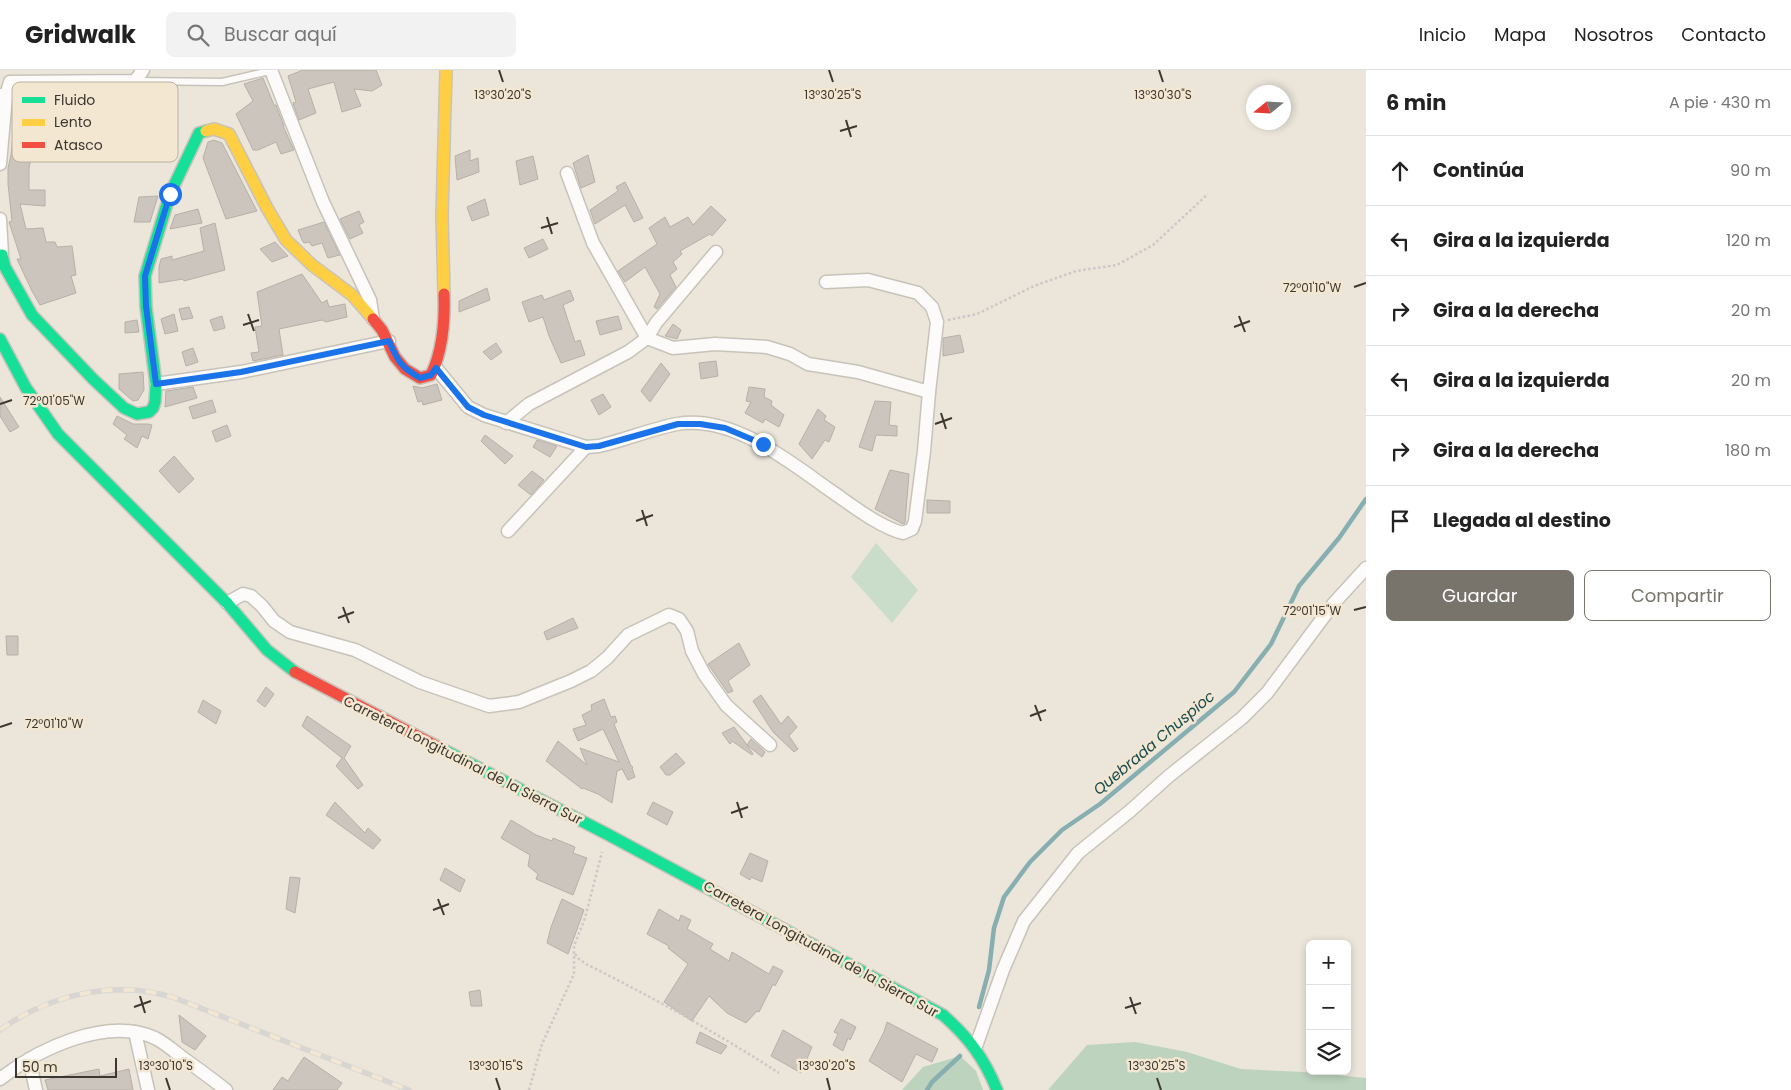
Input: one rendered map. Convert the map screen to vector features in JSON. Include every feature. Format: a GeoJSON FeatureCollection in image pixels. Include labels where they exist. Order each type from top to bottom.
{"type":"FeatureCollection","features":[{"type":"Feature","properties":{"kind":"main road"},"geometry":{"type":"LineString","coordinates":[[1,255],[5,268],[32,315],[93,379],[124,408],[137,414],[149,412],[154,408],[156,384],[146,306],[145,276],[170,194],[199,133],[214,129],[229,134],[267,208],[286,240],[312,264],[352,295],[389,341],[396,357],[405,369],[420,378],[431,375],[436,368],[443,335],[444,264],[442,219],[446,70]]}},
{"type":"Feature","properties":{"kind":"main road","name":"Carretera Longitudinal de la Sierra Sur"},"geometry":{"type":"LineString","coordinates":[[0,339],[4,356],[58,434],[227,603],[267,650],[295,672],[607,834],[943,1015],[976,1046],[997,1090]]}},
{"type":"Feature","properties":{"kind":"street"},"geometry":{"type":"LineString","coordinates":[[0,164],[3,96],[12,76],[135,80],[144,70]]}},
{"type":"Feature","properties":{"kind":"street"},"geometry":{"type":"LineString","coordinates":[[272,70],[323,202],[370,300],[373,319]]}},
{"type":"Feature","properties":{"kind":"street"},"geometry":{"type":"LineString","coordinates":[[567,173],[593,244],[647,338],[673,348],[715,344],[767,347],[790,354],[808,364],[858,372],[929,392]]}},
{"type":"Feature","properties":{"kind":"street"},"geometry":{"type":"LineString","coordinates":[[0,218],[1,255]]}},
{"type":"Feature","properties":{"kind":"street"},"geometry":{"type":"LineString","coordinates":[[506,423],[529,404],[628,352],[647,338],[656,324],[716,252]]}},
{"type":"Feature","properties":{"kind":"street"},"geometry":{"type":"LineString","coordinates":[[436,368],[468,407],[506,423],[586,447],[599,446],[678,424],[700,424],[725,428],[763,444],[850,503],[893,530],[903,533],[912,529],[915,521],[937,322],[932,307],[918,294],[868,280],[826,282]]}},
{"type":"Feature","properties":{"kind":"street"},"geometry":{"type":"LineString","coordinates":[[156,384],[241,372],[389,341]]}},
{"type":"Feature","properties":{"kind":"street"},"geometry":{"type":"LineString","coordinates":[[508,531],[586,447]]}},
{"type":"Feature","properties":{"kind":"street"},"geometry":{"type":"LineString","coordinates":[[976,1046],[1003,970],[1024,921],[1078,853],[1130,811],[1169,776],[1242,718],[1267,693],[1334,603],[1366,568]]}},
{"type":"Feature","properties":{"kind":"street"},"geometry":{"type":"LineString","coordinates":[[227,603],[243,594],[251,596],[274,621],[290,632],[355,650],[420,682],[489,706],[519,702],[578,678],[591,671],[607,658],[628,635],[668,615],[679,619],[687,631],[692,650],[704,674],[726,705],[770,745]]}},
{"type":"Feature","properties":{"kind":"street"},"geometry":{"type":"LineString","coordinates":[[0,1080],[29,1059],[69,1041],[108,1031],[135,1032],[155,1038],[226,1090]]}},
{"type":"Feature","properties":{"kind":"street"},"geometry":{"type":"LineString","coordinates":[[135,1032],[148,1090]]}},
{"type":"Feature","properties":{"kind":"street"},"geometry":{"type":"LineString","coordinates":[[29,1059],[36,1090]]}},
{"type":"Feature","properties":{"kind":"lane"},"geometry":{"type":"LineString","coordinates":[[135,80],[222,82],[272,70]]}},
{"type":"Feature","properties":{"kind":"path"},"geometry":{"type":"LineString","coordinates":[[937,322],[977,314],[1034,286],[1076,271],[1118,265],[1153,246],[1208,194]]}},
{"type":"Feature","properties":{"kind":"path"},"geometry":{"type":"LineString","coordinates":[[529,1090],[542,1044],[574,974],[576,940],[587,911],[607,834]]}},
{"type":"Feature","properties":{"kind":"path"},"geometry":{"type":"LineString","coordinates":[[574,953],[586,964],[651,996],[779,1073]]}},
{"type":"Feature","properties":{"kind":"green space"},"geometry":{"type":"Polygon","coordinates":[[[876,543],[918,590],[892,623],[851,577],[876,543]]]}},
{"type":"Feature","properties":{"kind":"green space"},"geometry":{"type":"Polygon","coordinates":[[[1135,1042],[1187,1052],[1241,1069],[1304,1072],[1306,1072],[1306,1075],[1366,1078],[1366,1090],[1048,1090],[1087,1045],[1135,1042]]]}},
{"type":"Feature","properties":{"kind":"green space"},"geometry":{"type":"Polygon","coordinates":[[[960,1056],[976,1071],[983,1090],[902,1090],[923,1067],[960,1056]]]}},
{"type":"Feature","properties":{"kind":"building"},"geometry":{"type":"Polygon","coordinates":[[[303,70],[376,70],[382,85],[372,91],[354,89],[361,106],[342,112],[334,82],[308,89],[316,113],[299,120],[293,103],[296,102],[288,76],[303,70]]]}},
{"type":"Feature","properties":{"kind":"building"},"geometry":{"type":"Polygon","coordinates":[[[263,78],[294,150],[281,154],[276,142],[258,150],[253,150],[236,114],[253,101],[244,84],[263,78]]]}},
{"type":"Feature","properties":{"kind":"building"},"geometry":{"type":"Polygon","coordinates":[[[214,140],[222,143],[257,211],[226,219],[203,158],[208,142],[214,140]]]}},
{"type":"Feature","properties":{"kind":"building"},"geometry":{"type":"Polygon","coordinates":[[[12,146],[12,162],[30,162],[29,190],[45,190],[45,206],[20,204],[26,229],[43,228],[46,242],[55,242],[57,247],[72,246],[76,275],[71,276],[76,293],[40,305],[17,259],[21,259],[9,222],[12,221],[8,184],[8,168],[12,146]]]}},
{"type":"Feature","properties":{"kind":"building"},"geometry":{"type":"Polygon","coordinates":[[[470,150],[470,161],[478,158],[479,172],[457,180],[455,156],[470,150]]]}},
{"type":"Feature","properties":{"kind":"building"},"geometry":{"type":"Polygon","coordinates":[[[588,155],[595,182],[581,188],[573,163],[588,155]]]}},
{"type":"Feature","properties":{"kind":"building"},"geometry":{"type":"Polygon","coordinates":[[[533,156],[538,179],[520,185],[516,161],[533,156]]]}},
{"type":"Feature","properties":{"kind":"building"},"geometry":{"type":"Polygon","coordinates":[[[625,182],[643,218],[634,222],[625,205],[595,224],[590,210],[618,191],[616,187],[625,182]]]}},
{"type":"Feature","properties":{"kind":"building"},"geometry":{"type":"Polygon","coordinates":[[[158,196],[150,222],[134,222],[139,197],[158,196]]]}},
{"type":"Feature","properties":{"kind":"building"},"geometry":{"type":"Polygon","coordinates":[[[485,199],[489,215],[472,221],[467,207],[485,199]]]}},
{"type":"Feature","properties":{"kind":"building"},"geometry":{"type":"Polygon","coordinates":[[[711,206],[726,220],[712,236],[710,234],[680,251],[682,254],[673,262],[677,269],[670,275],[676,287],[657,309],[654,307],[660,294],[645,267],[625,282],[618,271],[657,244],[649,228],[665,217],[670,227],[688,217],[693,225],[711,206]]]}},
{"type":"Feature","properties":{"kind":"building"},"geometry":{"type":"Polygon","coordinates":[[[198,209],[202,223],[170,229],[175,215],[198,209]]]}},
{"type":"Feature","properties":{"kind":"building"},"geometry":{"type":"Polygon","coordinates":[[[359,211],[364,222],[359,225],[363,233],[350,239],[340,219],[359,211]]]}},
{"type":"Feature","properties":{"kind":"building"},"geometry":{"type":"Polygon","coordinates":[[[324,222],[340,255],[328,258],[322,243],[312,246],[309,242],[304,243],[302,240],[298,230],[324,222]]]}},
{"type":"Feature","properties":{"kind":"building"},"geometry":{"type":"Polygon","coordinates":[[[215,223],[225,270],[184,281],[183,279],[159,283],[161,259],[172,256],[172,260],[204,251],[200,228],[215,223]]]}},
{"type":"Feature","properties":{"kind":"building"},"geometry":{"type":"Polygon","coordinates":[[[543,239],[548,249],[529,258],[524,248],[543,239]]]}},
{"type":"Feature","properties":{"kind":"building"},"geometry":{"type":"Polygon","coordinates":[[[275,242],[288,256],[272,262],[260,249],[275,242]]]}},
{"type":"Feature","properties":{"kind":"building"},"geometry":{"type":"Polygon","coordinates":[[[302,274],[322,303],[327,300],[329,307],[345,304],[347,317],[279,329],[283,355],[253,361],[251,353],[259,352],[255,327],[262,326],[257,292],[302,274]]]}},
{"type":"Feature","properties":{"kind":"building"},"geometry":{"type":"Polygon","coordinates":[[[487,288],[490,300],[459,312],[459,301],[487,288]]]}},
{"type":"Feature","properties":{"kind":"building"},"geometry":{"type":"Polygon","coordinates":[[[570,290],[574,300],[563,305],[575,342],[580,340],[585,355],[561,363],[543,317],[529,322],[522,302],[542,295],[544,300],[570,290]]]}},
{"type":"Feature","properties":{"kind":"building"},"geometry":{"type":"Polygon","coordinates":[[[189,307],[193,318],[182,320],[179,309],[189,307]]]}},
{"type":"Feature","properties":{"kind":"building"},"geometry":{"type":"Polygon","coordinates":[[[174,314],[178,331],[165,334],[161,319],[174,314]]]}},
{"type":"Feature","properties":{"kind":"building"},"geometry":{"type":"Polygon","coordinates":[[[222,316],[225,328],[214,331],[210,320],[222,316]]]}},
{"type":"Feature","properties":{"kind":"building"},"geometry":{"type":"Polygon","coordinates":[[[618,316],[622,329],[600,335],[596,321],[618,316]]]}},
{"type":"Feature","properties":{"kind":"building"},"geometry":{"type":"Polygon","coordinates":[[[137,320],[139,332],[125,333],[125,322],[137,320]]]}},
{"type":"Feature","properties":{"kind":"building"},"geometry":{"type":"Polygon","coordinates":[[[673,324],[681,330],[677,339],[665,336],[673,324]]]}},
{"type":"Feature","properties":{"kind":"building"},"geometry":{"type":"Polygon","coordinates":[[[960,335],[964,352],[943,356],[943,338],[960,335]]]}},
{"type":"Feature","properties":{"kind":"building"},"geometry":{"type":"Polygon","coordinates":[[[496,343],[502,352],[491,360],[483,352],[496,343]]]}},
{"type":"Feature","properties":{"kind":"building"},"geometry":{"type":"Polygon","coordinates":[[[193,348],[198,362],[186,366],[182,352],[193,348]]]}},
{"type":"Feature","properties":{"kind":"building"},"geometry":{"type":"Polygon","coordinates":[[[716,361],[718,376],[701,379],[699,363],[716,361]]]}},
{"type":"Feature","properties":{"kind":"building"},"geometry":{"type":"Polygon","coordinates":[[[661,363],[670,374],[650,402],[641,391],[661,363]]]}},
{"type":"Feature","properties":{"kind":"building"},"geometry":{"type":"Polygon","coordinates":[[[143,372],[144,390],[138,400],[133,401],[119,389],[119,374],[143,372]]]}},
{"type":"Feature","properties":{"kind":"building"},"geometry":{"type":"Polygon","coordinates":[[[437,384],[442,400],[423,405],[422,401],[418,402],[413,386],[422,388],[437,384]]]}},
{"type":"Feature","properties":{"kind":"building"},"geometry":{"type":"Polygon","coordinates":[[[193,387],[197,398],[165,407],[166,391],[193,387]]]}},
{"type":"Feature","properties":{"kind":"building"},"geometry":{"type":"Polygon","coordinates":[[[749,387],[765,389],[764,397],[772,401],[771,405],[784,415],[779,427],[765,419],[763,423],[745,413],[751,402],[746,401],[749,387]]]}},
{"type":"Feature","properties":{"kind":"building"},"geometry":{"type":"Polygon","coordinates":[[[603,394],[611,407],[599,415],[591,400],[603,394]]]}},
{"type":"Feature","properties":{"kind":"building"},"geometry":{"type":"Polygon","coordinates":[[[0,397],[19,427],[10,432],[0,416],[0,397]]]}},
{"type":"Feature","properties":{"kind":"building"},"geometry":{"type":"Polygon","coordinates":[[[212,400],[216,412],[193,419],[189,407],[212,400]]]}},
{"type":"Feature","properties":{"kind":"building"},"geometry":{"type":"Polygon","coordinates":[[[875,401],[891,402],[889,425],[897,426],[897,436],[876,435],[872,451],[859,447],[875,401]]]}},
{"type":"Feature","properties":{"kind":"building"},"geometry":{"type":"Polygon","coordinates":[[[818,409],[826,416],[824,420],[835,427],[829,442],[825,440],[812,459],[799,444],[818,409]]]}},
{"type":"Feature","properties":{"kind":"building"},"geometry":{"type":"Polygon","coordinates":[[[117,416],[133,424],[152,425],[148,439],[142,436],[137,448],[124,439],[127,435],[113,424],[117,416]]]}},
{"type":"Feature","properties":{"kind":"building"},"geometry":{"type":"Polygon","coordinates":[[[227,425],[231,436],[216,442],[212,431],[227,425]]]}},
{"type":"Feature","properties":{"kind":"building"},"geometry":{"type":"Polygon","coordinates":[[[485,435],[513,456],[505,464],[481,441],[485,435]]]}},
{"type":"Feature","properties":{"kind":"building"},"geometry":{"type":"Polygon","coordinates":[[[537,440],[557,446],[550,457],[533,447],[537,440]]]}},
{"type":"Feature","properties":{"kind":"building"},"geometry":{"type":"Polygon","coordinates":[[[174,456],[194,479],[179,493],[159,471],[174,456]]]}},
{"type":"Feature","properties":{"kind":"building"},"geometry":{"type":"Polygon","coordinates":[[[890,470],[909,474],[905,523],[903,524],[875,509],[890,470]]]}},
{"type":"Feature","properties":{"kind":"building"},"geometry":{"type":"Polygon","coordinates":[[[532,471],[544,480],[531,495],[518,485],[532,471]]]}},
{"type":"Feature","properties":{"kind":"building"},"geometry":{"type":"Polygon","coordinates":[[[927,500],[950,501],[950,513],[927,513],[927,500]]]}},
{"type":"Feature","properties":{"kind":"building"},"geometry":{"type":"Polygon","coordinates":[[[573,618],[578,628],[547,640],[544,632],[573,618]]]}},
{"type":"Feature","properties":{"kind":"building"},"geometry":{"type":"Polygon","coordinates":[[[6,636],[18,636],[18,655],[7,655],[6,636]]]}},
{"type":"Feature","properties":{"kind":"building"},"geometry":{"type":"Polygon","coordinates":[[[739,643],[750,665],[728,681],[733,691],[728,693],[708,664],[739,643]]]}},
{"type":"Feature","properties":{"kind":"building"},"geometry":{"type":"Polygon","coordinates":[[[266,687],[274,694],[265,707],[257,701],[266,687]]]}},
{"type":"Feature","properties":{"kind":"building"},"geometry":{"type":"Polygon","coordinates":[[[761,695],[781,724],[788,716],[797,727],[789,736],[798,749],[794,752],[773,732],[753,701],[761,695]]]}},
{"type":"Feature","properties":{"kind":"building"},"geometry":{"type":"Polygon","coordinates":[[[604,699],[611,717],[615,716],[617,722],[614,724],[633,767],[635,777],[628,780],[622,769],[617,771],[612,803],[598,794],[582,789],[546,761],[558,741],[587,765],[580,748],[619,762],[603,729],[578,741],[573,729],[586,725],[582,715],[592,710],[591,705],[604,699]]]}},
{"type":"Feature","properties":{"kind":"building"},"geometry":{"type":"Polygon","coordinates":[[[203,700],[221,711],[216,724],[198,712],[203,700]]]}},
{"type":"Feature","properties":{"kind":"building"},"geometry":{"type":"Polygon","coordinates":[[[307,716],[351,746],[344,758],[363,785],[358,789],[336,766],[342,758],[302,726],[307,716]]]}},
{"type":"Feature","properties":{"kind":"building"},"geometry":{"type":"Polygon","coordinates":[[[734,727],[752,755],[732,741],[730,744],[722,733],[734,727]]]}},
{"type":"Feature","properties":{"kind":"building"},"geometry":{"type":"Polygon","coordinates":[[[751,739],[765,752],[762,757],[747,745],[751,739]]]}},
{"type":"Feature","properties":{"kind":"building"},"geometry":{"type":"Polygon","coordinates":[[[676,753],[685,763],[670,775],[666,775],[660,767],[676,753]]]}},
{"type":"Feature","properties":{"kind":"building"},"geometry":{"type":"Polygon","coordinates":[[[335,802],[365,833],[368,828],[381,840],[373,849],[326,815],[335,802]]]}},
{"type":"Feature","properties":{"kind":"building"},"geometry":{"type":"Polygon","coordinates":[[[653,802],[673,812],[667,825],[647,814],[653,802]]]}},
{"type":"Feature","properties":{"kind":"building"},"geometry":{"type":"Polygon","coordinates":[[[511,820],[536,835],[552,841],[553,838],[575,847],[573,853],[587,858],[573,895],[536,879],[538,874],[528,866],[530,855],[501,838],[511,820]]]}},
{"type":"Feature","properties":{"kind":"building"},"geometry":{"type":"Polygon","coordinates":[[[750,853],[768,861],[762,882],[751,877],[750,880],[740,874],[750,853]]]}},
{"type":"Feature","properties":{"kind":"building"},"geometry":{"type":"Polygon","coordinates":[[[445,868],[465,880],[460,892],[440,880],[445,868]]]}},
{"type":"Feature","properties":{"kind":"building"},"geometry":{"type":"Polygon","coordinates":[[[290,877],[300,878],[295,913],[286,909],[290,877]]]}},
{"type":"Feature","properties":{"kind":"building"},"geometry":{"type":"Polygon","coordinates":[[[562,899],[584,910],[568,954],[547,943],[562,899]]]}},
{"type":"Feature","properties":{"kind":"building"},"geometry":{"type":"Polygon","coordinates":[[[659,909],[679,921],[681,915],[691,920],[687,929],[713,944],[710,949],[729,961],[732,952],[769,974],[773,966],[783,971],[775,986],[773,984],[759,1012],[757,1011],[746,1023],[727,1013],[709,996],[692,1021],[664,1002],[688,964],[668,948],[669,946],[647,934],[659,909]]]}},
{"type":"Feature","properties":{"kind":"building"},"geometry":{"type":"Polygon","coordinates":[[[480,990],[482,1006],[471,1006],[469,992],[480,990]]]}},
{"type":"Feature","properties":{"kind":"building"},"geometry":{"type":"Polygon","coordinates":[[[179,1015],[206,1036],[195,1050],[182,1042],[179,1015]]]}},
{"type":"Feature","properties":{"kind":"building"},"geometry":{"type":"Polygon","coordinates":[[[841,1019],[856,1027],[850,1040],[848,1038],[843,1051],[833,1045],[838,1034],[834,1032],[841,1019]]]}},
{"type":"Feature","properties":{"kind":"building"},"geometry":{"type":"Polygon","coordinates":[[[887,1022],[938,1049],[932,1062],[916,1054],[902,1082],[869,1061],[887,1022]]]}},
{"type":"Feature","properties":{"kind":"building"},"geometry":{"type":"Polygon","coordinates":[[[783,1030],[812,1047],[801,1073],[771,1056],[783,1030]]]}},
{"type":"Feature","properties":{"kind":"building"},"geometry":{"type":"Polygon","coordinates":[[[700,1032],[727,1046],[721,1054],[696,1043],[700,1032]]]}},
{"type":"Feature","properties":{"kind":"building"},"geometry":{"type":"Polygon","coordinates":[[[304,1057],[342,1083],[337,1090],[273,1090],[282,1077],[288,1081],[304,1057]]]}},
{"type":"Feature","properties":{"kind":"building"},"geometry":{"type":"Polygon","coordinates":[[[99,1069],[100,1076],[129,1069],[133,1090],[48,1090],[45,1080],[99,1069]]]}},
{"type":"Feature","properties":{"kind":"waterway","name":"Quebrada Chuspioc"},"geometry":{"type":"LineString","coordinates":[[979,1007],[989,970],[994,928],[1004,897],[1030,862],[1062,830],[1100,804],[1234,692],[1271,644],[1299,586],[1339,538],[1366,499]]}},
{"type":"Feature","properties":{"kind":"waterway","name":"Quebrada Chuspioc"},"geometry":{"type":"LineString","coordinates":[[927,1090],[932,1082],[960,1056]]}},
{"type":"Feature","properties":{"kind":"railway"},"geometry":{"type":"LineString","coordinates":[[0,1030],[40,1007],[84,993],[107,990],[153,992],[175,998],[409,1090]]}},
{"type":"Feature","properties":{"kind":"traffic: fast"},"geometry":{"type":"LineString","coordinates":[[0,255],[2,255],[5,267],[32,315],[93,379],[124,408],[137,414],[149,412],[155,402],[156,384],[146,307],[145,276],[170,194],[199,133],[206,131]]}},
{"type":"Feature","properties":{"kind":"traffic: fast"},"geometry":{"type":"LineString","coordinates":[[0,339],[26,388],[58,434],[227,603],[267,650],[295,672]]}},
{"type":"Feature","properties":{"kind":"traffic: fast"},"geometry":{"type":"LineString","coordinates":[[442,749],[607,834],[943,1015],[975,1049],[987,1068],[997,1090]]}},
{"type":"Feature","properties":{"kind":"traffic: slow"},"geometry":{"type":"LineString","coordinates":[[444,294],[442,216],[446,70]]}},
{"type":"Feature","properties":{"kind":"traffic: slow"},"geometry":{"type":"LineString","coordinates":[[206,131],[214,129],[229,134],[267,208],[286,240],[312,265],[352,295],[373,319]]}},
{"type":"Feature","properties":{"kind":"traffic: jam"},"geometry":{"type":"LineString","coordinates":[[373,319],[382,330],[395,357],[405,369],[420,378],[431,375],[438,356],[442,336],[444,294]]}},
{"type":"Feature","properties":{"kind":"traffic: jam"},"geometry":{"type":"LineString","coordinates":[[295,672],[442,749]]}},
{"type":"Feature","properties":{"kind":"route"},"geometry":{"type":"LineString","coordinates":[[170,194],[145,276],[146,306],[156,384],[241,372],[389,341],[396,357],[405,369],[420,378],[431,375],[436,368],[468,407],[506,423],[586,447],[616,442],[678,424],[700,424],[725,428],[763,444]]}}]}
